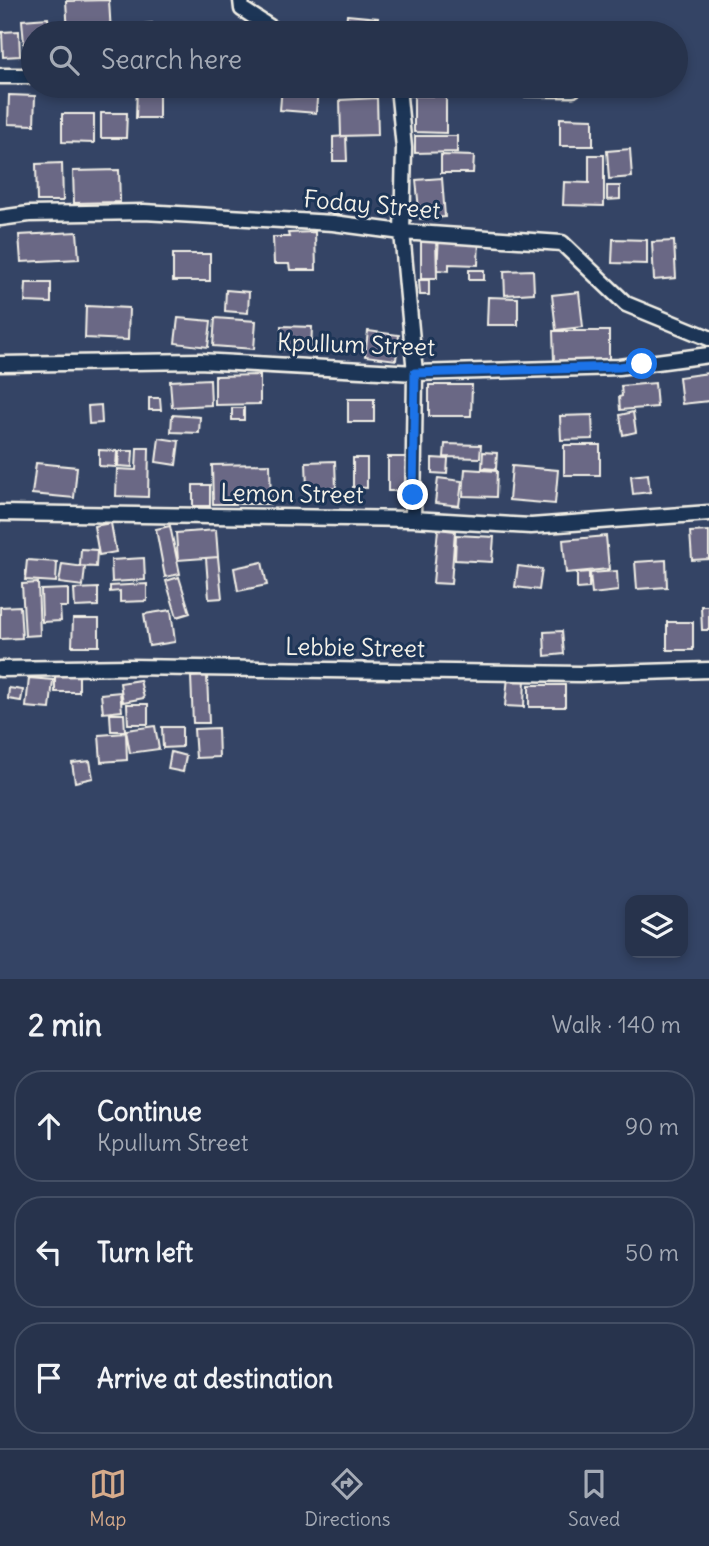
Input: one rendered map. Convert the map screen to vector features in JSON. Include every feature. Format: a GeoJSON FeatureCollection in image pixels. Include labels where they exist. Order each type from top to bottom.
{"type":"FeatureCollection","features":[{"type":"Feature","properties":{"kind":"street"},"geometry":{"type":"LineString","coordinates":[[241,0],[242,9],[260,21]]}},
{"type":"Feature","properties":{"kind":"street"},"geometry":{"type":"LineString","coordinates":[[0,75],[21,76]]}},
{"type":"Feature","properties":{"kind":"street"},"geometry":{"type":"LineString","coordinates":[[397,98],[404,148],[402,232],[415,373],[413,519]]}},
{"type":"Feature","properties":{"kind":"street","name":"Foday Street"},"geometry":{"type":"LineString","coordinates":[[0,218],[29,214],[144,212],[333,223],[402,232],[562,243],[626,304],[709,338]]}},
{"type":"Feature","properties":{"kind":"street","name":"Kpullum Street"},"geometry":{"type":"LineString","coordinates":[[0,364],[199,361],[415,373],[619,367],[709,355]]}},
{"type":"Feature","properties":{"kind":"street","name":"Lemon Street"},"geometry":{"type":"LineString","coordinates":[[0,513],[413,519],[531,526],[709,513]]}},
{"type":"Feature","properties":{"kind":"street","name":"Lebbie Street"},"geometry":{"type":"LineString","coordinates":[[0,669],[129,667],[580,674],[709,670]]}},
{"type":"Feature","properties":{"kind":"building"},"geometry":{"type":"Polygon","coordinates":[[[109,0],[110,21],[67,21],[66,1],[109,0]]]}},
{"type":"Feature","properties":{"kind":"building"},"geometry":{"type":"Polygon","coordinates":[[[347,15],[378,18],[378,21],[346,21],[347,15]]]}},
{"type":"Feature","properties":{"kind":"building"},"geometry":{"type":"Polygon","coordinates":[[[48,18],[48,21],[22,21],[48,18]]]}},
{"type":"Feature","properties":{"kind":"building"},"geometry":{"type":"Polygon","coordinates":[[[19,31],[20,56],[3,57],[2,32],[19,31]]]}},
{"type":"Feature","properties":{"kind":"building"},"geometry":{"type":"Polygon","coordinates":[[[9,95],[35,98],[34,125],[8,124],[9,95]]]}},
{"type":"Feature","properties":{"kind":"building"},"geometry":{"type":"Polygon","coordinates":[[[137,98],[159,98],[159,118],[136,118],[137,98]]]}},
{"type":"Feature","properties":{"kind":"building"},"geometry":{"type":"Polygon","coordinates":[[[281,98],[317,98],[316,113],[280,110],[281,98]]]}},
{"type":"Feature","properties":{"kind":"building"},"geometry":{"type":"Polygon","coordinates":[[[377,98],[378,135],[341,136],[340,100],[377,98]]]}},
{"type":"Feature","properties":{"kind":"building"},"geometry":{"type":"Polygon","coordinates":[[[414,98],[446,98],[446,133],[414,132],[414,98]]]}},
{"type":"Feature","properties":{"kind":"building"},"geometry":{"type":"Polygon","coordinates":[[[101,113],[127,113],[126,138],[101,138],[101,113]]]}},
{"type":"Feature","properties":{"kind":"building"},"geometry":{"type":"Polygon","coordinates":[[[62,114],[94,114],[94,143],[62,142],[62,114]]]}},
{"type":"Feature","properties":{"kind":"building"},"geometry":{"type":"Polygon","coordinates":[[[560,118],[593,119],[593,146],[560,146],[560,118]]]}},
{"type":"Feature","properties":{"kind":"building"},"geometry":{"type":"Polygon","coordinates":[[[346,136],[347,161],[333,161],[333,137],[346,136]]]}},
{"type":"Feature","properties":{"kind":"building"},"geometry":{"type":"Polygon","coordinates":[[[415,136],[457,136],[457,152],[415,153],[415,136]]]}},
{"type":"Feature","properties":{"kind":"building"},"geometry":{"type":"Polygon","coordinates":[[[630,149],[632,177],[609,179],[607,151],[630,149]]]}},
{"type":"Feature","properties":{"kind":"building"},"geometry":{"type":"Polygon","coordinates":[[[441,155],[474,156],[473,173],[441,173],[441,155]]]}},
{"type":"Feature","properties":{"kind":"building"},"geometry":{"type":"Polygon","coordinates":[[[589,155],[604,155],[604,206],[563,205],[564,182],[589,183],[589,155]]]}},
{"type":"Feature","properties":{"kind":"building"},"geometry":{"type":"Polygon","coordinates":[[[62,163],[63,201],[37,201],[36,164],[62,163]]]}},
{"type":"Feature","properties":{"kind":"building"},"geometry":{"type":"Polygon","coordinates":[[[119,170],[120,202],[74,203],[73,171],[119,170]]]}},
{"type":"Feature","properties":{"kind":"building"},"geometry":{"type":"Polygon","coordinates":[[[442,178],[445,217],[420,219],[416,180],[442,178]]]}},
{"type":"Feature","properties":{"kind":"building"},"geometry":{"type":"Polygon","coordinates":[[[607,186],[620,186],[620,199],[607,200],[607,186]]]}},
{"type":"Feature","properties":{"kind":"building"},"geometry":{"type":"Polygon","coordinates":[[[77,232],[79,259],[21,262],[19,235],[77,232]]]}},
{"type":"Feature","properties":{"kind":"building"},"geometry":{"type":"Polygon","coordinates":[[[315,232],[316,270],[290,270],[289,264],[274,264],[273,237],[289,237],[288,233],[315,232]]]}},
{"type":"Feature","properties":{"kind":"building"},"geometry":{"type":"Polygon","coordinates":[[[421,237],[436,237],[437,278],[421,278],[421,237]]]}},
{"type":"Feature","properties":{"kind":"building"},"geometry":{"type":"Polygon","coordinates":[[[439,237],[479,239],[478,265],[449,264],[449,271],[437,270],[439,237]]]}},
{"type":"Feature","properties":{"kind":"building"},"geometry":{"type":"Polygon","coordinates":[[[613,239],[647,240],[647,264],[612,263],[613,239]]]}},
{"type":"Feature","properties":{"kind":"building"},"geometry":{"type":"Polygon","coordinates":[[[674,241],[676,278],[654,280],[652,242],[674,241]]]}},
{"type":"Feature","properties":{"kind":"building"},"geometry":{"type":"Polygon","coordinates":[[[173,254],[210,254],[210,281],[173,281],[173,254]]]}},
{"type":"Feature","properties":{"kind":"building"},"geometry":{"type":"Polygon","coordinates":[[[469,270],[484,270],[484,280],[469,280],[469,270]]]}},
{"type":"Feature","properties":{"kind":"building"},"geometry":{"type":"Polygon","coordinates":[[[533,270],[534,293],[505,295],[504,271],[533,270]]]}},
{"type":"Feature","properties":{"kind":"building"},"geometry":{"type":"Polygon","coordinates":[[[419,280],[429,280],[429,295],[420,295],[419,280]]]}},
{"type":"Feature","properties":{"kind":"building"},"geometry":{"type":"Polygon","coordinates":[[[26,283],[51,283],[51,303],[25,302],[26,283]]]}},
{"type":"Feature","properties":{"kind":"building"},"geometry":{"type":"Polygon","coordinates":[[[226,290],[249,292],[248,313],[225,311],[226,290]]]}},
{"type":"Feature","properties":{"kind":"building"},"geometry":{"type":"Polygon","coordinates":[[[579,292],[583,327],[556,330],[552,295],[579,292]]]}},
{"type":"Feature","properties":{"kind":"building"},"geometry":{"type":"Polygon","coordinates":[[[488,297],[518,298],[518,325],[487,325],[488,297]]]}},
{"type":"Feature","properties":{"kind":"building"},"geometry":{"type":"Polygon","coordinates":[[[86,306],[129,308],[128,340],[85,338],[86,306]]]}},
{"type":"Feature","properties":{"kind":"building"},"geometry":{"type":"Polygon","coordinates":[[[178,318],[211,321],[208,347],[175,343],[178,318]]]}},
{"type":"Feature","properties":{"kind":"building"},"geometry":{"type":"Polygon","coordinates":[[[215,318],[256,321],[254,349],[213,346],[215,318]]]}},
{"type":"Feature","properties":{"kind":"building"},"geometry":{"type":"Polygon","coordinates":[[[281,326],[312,327],[311,351],[280,349],[281,326]]]}},
{"type":"Feature","properties":{"kind":"building"},"geometry":{"type":"Polygon","coordinates":[[[368,331],[399,335],[396,360],[365,356],[368,331]]]}},
{"type":"Feature","properties":{"kind":"building"},"geometry":{"type":"Polygon","coordinates":[[[553,331],[609,331],[609,361],[554,361],[553,331]]]}},
{"type":"Feature","properties":{"kind":"building"},"geometry":{"type":"Polygon","coordinates":[[[709,373],[709,401],[682,404],[679,377],[709,373]]]}},
{"type":"Feature","properties":{"kind":"building"},"geometry":{"type":"Polygon","coordinates":[[[260,375],[260,404],[215,405],[215,376],[260,375]]]}},
{"type":"Feature","properties":{"kind":"building"},"geometry":{"type":"Polygon","coordinates":[[[210,379],[211,405],[172,407],[170,381],[210,379]]]}},
{"type":"Feature","properties":{"kind":"building"},"geometry":{"type":"Polygon","coordinates":[[[655,383],[657,407],[620,410],[621,386],[655,383]]]}},
{"type":"Feature","properties":{"kind":"building"},"geometry":{"type":"Polygon","coordinates":[[[429,385],[472,385],[471,416],[429,416],[429,385]]]}},
{"type":"Feature","properties":{"kind":"building"},"geometry":{"type":"Polygon","coordinates":[[[149,398],[160,398],[161,410],[149,410],[149,398]]]}},
{"type":"Feature","properties":{"kind":"building"},"geometry":{"type":"Polygon","coordinates":[[[348,399],[374,399],[374,422],[348,422],[348,399]]]}},
{"type":"Feature","properties":{"kind":"building"},"geometry":{"type":"Polygon","coordinates":[[[101,405],[102,423],[89,424],[88,406],[101,405]]]}},
{"type":"Feature","properties":{"kind":"building"},"geometry":{"type":"Polygon","coordinates":[[[232,408],[244,408],[244,420],[232,420],[232,408]]]}},
{"type":"Feature","properties":{"kind":"building"},"geometry":{"type":"Polygon","coordinates":[[[633,412],[636,432],[623,435],[620,415],[633,412]]]}},
{"type":"Feature","properties":{"kind":"building"},"geometry":{"type":"Polygon","coordinates":[[[172,415],[200,417],[199,433],[171,432],[172,415]]]}},
{"type":"Feature","properties":{"kind":"building"},"geometry":{"type":"Polygon","coordinates":[[[592,415],[593,439],[561,440],[560,416],[592,415]]]}},
{"type":"Feature","properties":{"kind":"building"},"geometry":{"type":"Polygon","coordinates":[[[159,438],[179,441],[176,465],[156,462],[159,438]]]}},
{"type":"Feature","properties":{"kind":"building"},"geometry":{"type":"Polygon","coordinates":[[[445,444],[481,445],[480,458],[444,457],[445,444]]]}},
{"type":"Feature","properties":{"kind":"building"},"geometry":{"type":"Polygon","coordinates":[[[564,445],[600,445],[600,475],[564,475],[564,445]]]}},
{"type":"Feature","properties":{"kind":"building"},"geometry":{"type":"Polygon","coordinates":[[[137,448],[149,448],[148,497],[116,496],[117,469],[136,470],[137,448]]]}},
{"type":"Feature","properties":{"kind":"building"},"geometry":{"type":"Polygon","coordinates":[[[99,450],[117,451],[116,467],[99,466],[99,450]]]}},
{"type":"Feature","properties":{"kind":"building"},"geometry":{"type":"Polygon","coordinates":[[[119,451],[133,451],[132,467],[118,466],[119,451]]]}},
{"type":"Feature","properties":{"kind":"building"},"geometry":{"type":"Polygon","coordinates":[[[483,452],[497,453],[496,469],[482,468],[483,452]]]}},
{"type":"Feature","properties":{"kind":"building"},"geometry":{"type":"Polygon","coordinates":[[[388,457],[409,457],[409,491],[388,491],[388,457]]]}},
{"type":"Feature","properties":{"kind":"building"},"geometry":{"type":"Polygon","coordinates":[[[353,458],[367,458],[367,488],[353,487],[353,458]]]}},
{"type":"Feature","properties":{"kind":"building"},"geometry":{"type":"Polygon","coordinates":[[[432,458],[448,459],[447,474],[432,473],[432,458]]]}},
{"type":"Feature","properties":{"kind":"building"},"geometry":{"type":"Polygon","coordinates":[[[335,461],[336,488],[307,489],[306,462],[335,461]]]}},
{"type":"Feature","properties":{"kind":"building"},"geometry":{"type":"Polygon","coordinates":[[[36,463],[77,467],[74,498],[32,494],[36,463]]]}},
{"type":"Feature","properties":{"kind":"building"},"geometry":{"type":"Polygon","coordinates":[[[270,464],[271,504],[213,504],[212,465],[270,464]]]}},
{"type":"Feature","properties":{"kind":"building"},"geometry":{"type":"Polygon","coordinates":[[[512,466],[558,470],[555,504],[509,500],[512,466]]]}},
{"type":"Feature","properties":{"kind":"building"},"geometry":{"type":"Polygon","coordinates":[[[465,469],[497,471],[496,497],[463,496],[465,469]]]}},
{"type":"Feature","properties":{"kind":"building"},"geometry":{"type":"Polygon","coordinates":[[[648,474],[650,492],[633,494],[631,476],[648,474]]]}},
{"type":"Feature","properties":{"kind":"building"},"geometry":{"type":"Polygon","coordinates":[[[438,478],[462,481],[459,506],[435,503],[438,478]]]}},
{"type":"Feature","properties":{"kind":"building"},"geometry":{"type":"Polygon","coordinates":[[[193,485],[210,485],[210,506],[193,506],[193,485]]]}},
{"type":"Feature","properties":{"kind":"building"},"geometry":{"type":"Polygon","coordinates":[[[111,523],[116,552],[99,555],[94,526],[111,523]]]}},
{"type":"Feature","properties":{"kind":"building"},"geometry":{"type":"Polygon","coordinates":[[[170,526],[180,574],[165,577],[156,529],[170,526]]]}},
{"type":"Feature","properties":{"kind":"building"},"geometry":{"type":"Polygon","coordinates":[[[438,529],[455,531],[451,584],[433,583],[438,529]]]}},
{"type":"Feature","properties":{"kind":"building"},"geometry":{"type":"Polygon","coordinates":[[[216,530],[218,557],[178,560],[176,533],[216,530]]]}},
{"type":"Feature","properties":{"kind":"building"},"geometry":{"type":"Polygon","coordinates":[[[709,531],[709,559],[692,560],[690,532],[709,531]]]}},
{"type":"Feature","properties":{"kind":"building"},"geometry":{"type":"Polygon","coordinates":[[[456,535],[494,537],[492,562],[455,560],[456,535]]]}},
{"type":"Feature","properties":{"kind":"building"},"geometry":{"type":"Polygon","coordinates":[[[606,536],[609,569],[566,573],[563,540],[606,536]]]}},
{"type":"Feature","properties":{"kind":"building"},"geometry":{"type":"Polygon","coordinates":[[[81,549],[97,550],[96,567],[80,566],[81,549]]]}},
{"type":"Feature","properties":{"kind":"building"},"geometry":{"type":"Polygon","coordinates":[[[218,557],[222,598],[209,599],[206,558],[218,557]]]}},
{"type":"Feature","properties":{"kind":"building"},"geometry":{"type":"Polygon","coordinates":[[[144,558],[145,580],[112,582],[111,560],[144,558]]]}},
{"type":"Feature","properties":{"kind":"building"},"geometry":{"type":"Polygon","coordinates":[[[27,560],[57,562],[56,582],[25,580],[27,560]]]}},
{"type":"Feature","properties":{"kind":"building"},"geometry":{"type":"Polygon","coordinates":[[[666,560],[667,587],[637,589],[635,562],[666,560]]]}},
{"type":"Feature","properties":{"kind":"building"},"geometry":{"type":"Polygon","coordinates":[[[262,562],[267,585],[238,591],[234,568],[262,562]]]}},
{"type":"Feature","properties":{"kind":"building"},"geometry":{"type":"Polygon","coordinates":[[[62,564],[85,567],[83,586],[59,583],[62,564]]]}},
{"type":"Feature","properties":{"kind":"building"},"geometry":{"type":"Polygon","coordinates":[[[518,566],[542,569],[539,590],[515,587],[518,566]]]}},
{"type":"Feature","properties":{"kind":"building"},"geometry":{"type":"Polygon","coordinates":[[[617,571],[618,591],[592,594],[590,573],[617,571]]]}},
{"type":"Feature","properties":{"kind":"building"},"geometry":{"type":"Polygon","coordinates":[[[589,572],[589,588],[577,589],[577,573],[589,572]]]}},
{"type":"Feature","properties":{"kind":"building"},"geometry":{"type":"Polygon","coordinates":[[[179,577],[190,613],[177,617],[166,581],[179,577]]]}},
{"type":"Feature","properties":{"kind":"building"},"geometry":{"type":"Polygon","coordinates":[[[38,583],[40,635],[25,636],[22,584],[38,583]]]}},
{"type":"Feature","properties":{"kind":"building"},"geometry":{"type":"Polygon","coordinates":[[[147,584],[147,601],[120,602],[120,591],[110,592],[110,586],[147,584]]]}},
{"type":"Feature","properties":{"kind":"building"},"geometry":{"type":"Polygon","coordinates":[[[98,588],[98,606],[75,607],[74,589],[98,588]]]}},
{"type":"Feature","properties":{"kind":"building"},"geometry":{"type":"Polygon","coordinates":[[[68,589],[68,607],[60,607],[61,621],[42,622],[41,590],[68,589]]]}},
{"type":"Feature","properties":{"kind":"building"},"geometry":{"type":"Polygon","coordinates":[[[20,606],[22,638],[0,639],[0,607],[20,606]]]}},
{"type":"Feature","properties":{"kind":"building"},"geometry":{"type":"Polygon","coordinates":[[[701,606],[709,606],[709,630],[702,630],[701,606]]]}},
{"type":"Feature","properties":{"kind":"building"},"geometry":{"type":"Polygon","coordinates":[[[171,610],[175,642],[149,646],[144,614],[171,610]]]}},
{"type":"Feature","properties":{"kind":"building"},"geometry":{"type":"Polygon","coordinates":[[[73,619],[99,619],[99,646],[72,646],[73,619]]]}},
{"type":"Feature","properties":{"kind":"building"},"geometry":{"type":"Polygon","coordinates":[[[667,622],[693,622],[693,650],[667,650],[667,622]]]}},
{"type":"Feature","properties":{"kind":"building"},"geometry":{"type":"Polygon","coordinates":[[[562,631],[564,654],[545,656],[544,632],[562,631]]]}},
{"type":"Feature","properties":{"kind":"building"},"geometry":{"type":"Polygon","coordinates":[[[55,674],[79,674],[79,692],[55,692],[55,674]]]}},
{"type":"Feature","properties":{"kind":"building"},"geometry":{"type":"Polygon","coordinates":[[[207,676],[209,723],[193,723],[191,677],[207,676]]]}},
{"type":"Feature","properties":{"kind":"building"},"geometry":{"type":"Polygon","coordinates":[[[508,677],[525,678],[524,707],[505,706],[508,677]]]}},
{"type":"Feature","properties":{"kind":"building"},"geometry":{"type":"Polygon","coordinates":[[[29,678],[53,680],[50,709],[26,707],[29,678]]]}},
{"type":"Feature","properties":{"kind":"building"},"geometry":{"type":"Polygon","coordinates":[[[140,680],[144,698],[123,702],[120,683],[140,680]]]}},
{"type":"Feature","properties":{"kind":"building"},"geometry":{"type":"Polygon","coordinates":[[[529,685],[565,685],[565,707],[529,707],[529,685]]]}},
{"type":"Feature","properties":{"kind":"building"},"geometry":{"type":"Polygon","coordinates":[[[9,688],[23,690],[21,701],[8,699],[9,688]]]}},
{"type":"Feature","properties":{"kind":"building"},"geometry":{"type":"Polygon","coordinates":[[[120,692],[122,711],[103,713],[101,694],[120,692]]]}},
{"type":"Feature","properties":{"kind":"building"},"geometry":{"type":"Polygon","coordinates":[[[127,704],[148,704],[148,724],[128,724],[127,704]]]}},
{"type":"Feature","properties":{"kind":"building"},"geometry":{"type":"Polygon","coordinates":[[[110,714],[124,714],[125,731],[111,731],[110,714]]]}},
{"type":"Feature","properties":{"kind":"building"},"geometry":{"type":"Polygon","coordinates":[[[155,726],[159,749],[130,753],[126,730],[155,726]]]}},
{"type":"Feature","properties":{"kind":"building"},"geometry":{"type":"Polygon","coordinates":[[[162,727],[182,727],[182,747],[163,748],[162,727]]]}},
{"type":"Feature","properties":{"kind":"building"},"geometry":{"type":"Polygon","coordinates":[[[218,728],[219,757],[196,758],[194,729],[218,728]]]}},
{"type":"Feature","properties":{"kind":"building"},"geometry":{"type":"Polygon","coordinates":[[[126,733],[127,760],[101,762],[99,735],[126,733]]]}},
{"type":"Feature","properties":{"kind":"building"},"geometry":{"type":"Polygon","coordinates":[[[171,752],[186,756],[183,772],[168,769],[171,752]]]}},
{"type":"Feature","properties":{"kind":"building"},"geometry":{"type":"Polygon","coordinates":[[[90,761],[93,778],[75,782],[72,763],[90,761]]]}},
{"type":"Feature","properties":{"kind":"route"},"geometry":{"type":"LineString","coordinates":[[413,495],[415,373],[642,364]]}}]}
